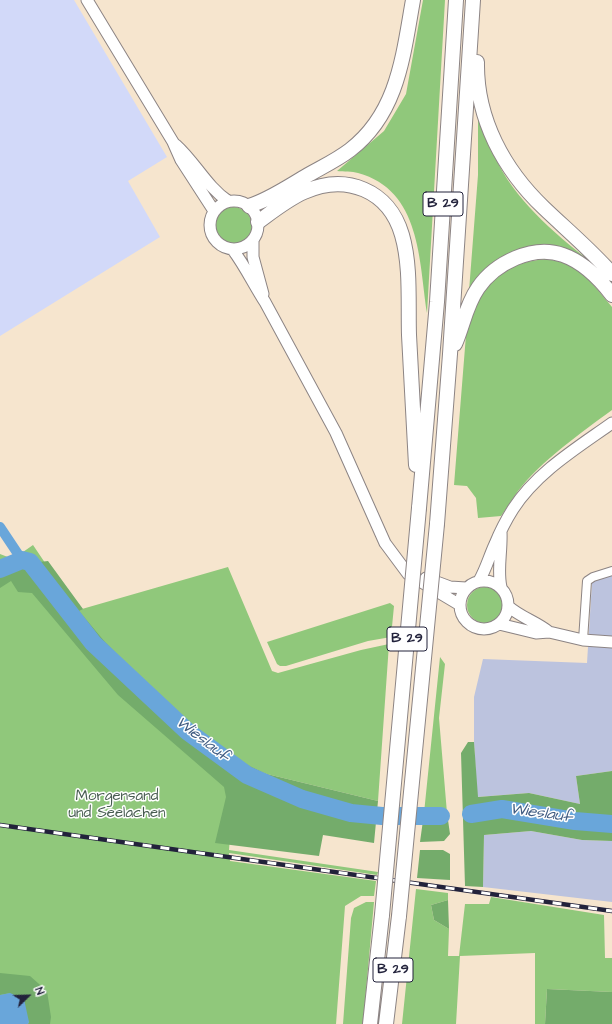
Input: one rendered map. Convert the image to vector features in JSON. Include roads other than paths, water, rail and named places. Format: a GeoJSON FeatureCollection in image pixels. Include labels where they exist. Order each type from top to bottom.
{"type":"FeatureCollection","features":[{"type":"Feature","properties":{"kind":"highway"},"geometry":{"type":"LineString","coordinates":[[248,206],[287,187],[350,150],[378,121],[388,106],[395,87],[413,0]]}},
{"type":"Feature","properties":{"kind":"highway","name":"B 29"},"geometry":{"type":"LineString","coordinates":[[370,1024],[382,915],[429,409],[456,0]]}},
{"type":"Feature","properties":{"kind":"highway"},"geometry":{"type":"LineString","coordinates":[[472,6],[478,36],[477,78],[484,113],[495,145],[516,178],[543,208],[585,246],[612,274]]}},
{"type":"Feature","properties":{"kind":"highway","name":"B 29"},"geometry":{"type":"LineString","coordinates":[[386,1024],[399,916],[422,683],[446,410],[472,6]]}},
{"type":"Feature","properties":{"kind":"highway"},"geometry":{"type":"LineString","coordinates":[[258,222],[304,192],[326,185],[356,185],[380,198],[396,216],[402,236],[407,270],[419,508]]}},
{"type":"Feature","properties":{"kind":"highway"},"geometry":{"type":"LineString","coordinates":[[450,354],[459,335],[471,300],[479,287],[500,266],[518,257],[532,253],[562,254],[577,261],[590,271],[612,295]]}},
{"type":"Feature","properties":{"kind":"main road"},"geometry":{"type":"LineString","coordinates":[[87,0],[173,142],[181,160],[214,211]]}},
{"type":"Feature","properties":{"kind":"main road"},"geometry":{"type":"LineString","coordinates":[[173,142],[187,155],[219,195],[228,201],[239,201],[253,210],[258,222],[258,229],[253,241],[254,257],[265,302]]}},
{"type":"Feature","properties":{"kind":"main road"},"geometry":{"type":"LineString","coordinates":[[228,201],[214,211],[209,225],[210,232],[219,245],[233,250],[240,249],[253,241]]}},
{"type":"Feature","properties":{"kind":"main road"},"geometry":{"type":"LineString","coordinates":[[233,250],[242,262],[252,282],[265,302],[336,433],[385,543],[400,561],[408,574],[460,605]]}},
{"type":"Feature","properties":{"kind":"main road"},"geometry":{"type":"LineString","coordinates":[[479,581],[513,509],[538,480],[552,467],[612,423]]}},
{"type":"Feature","properties":{"kind":"main road"},"geometry":{"type":"LineString","coordinates":[[466,588],[462,595],[460,605],[465,619],[471,625],[484,629],[499,624],[504,619],[508,606],[505,593],[501,587],[498,576],[502,549],[501,532]]}},
{"type":"Feature","properties":{"kind":"main road"},"geometry":{"type":"LineString","coordinates":[[400,561],[430,580],[450,587],[466,588],[479,581],[488,581],[501,587]]}},
{"type":"Feature","properties":{"kind":"main road"},"geometry":{"type":"LineString","coordinates":[[508,606],[515,612],[540,625],[549,632]]}},
{"type":"Feature","properties":{"kind":"main road"},"geometry":{"type":"LineString","coordinates":[[499,624],[536,633],[549,632],[583,640],[612,642]]}},
{"type":"Feature","properties":{"kind":"street"},"geometry":{"type":"LineString","coordinates":[[583,640],[587,581],[593,577],[612,571]]}},
{"type":"Feature","properties":{"kind":"water"},"geometry":{"type":"Polygon","coordinates":[[[10,993],[24,999],[29,1022],[28,1024],[0,1024],[0,995],[10,993]]]}},
{"type":"Feature","properties":{"kind":"waterway","name":"Wieslauf"},"geometry":{"type":"LineString","coordinates":[[0,527],[22,560]]}},
{"type":"Feature","properties":{"kind":"waterway","name":"Wieslauf"},"geometry":{"type":"LineString","coordinates":[[0,569],[22,560],[30,562],[93,643],[187,731],[247,775],[302,799],[351,813],[382,816],[441,816]]}},
{"type":"Feature","properties":{"kind":"waterway","name":"Wieslauf"},"geometry":{"type":"LineString","coordinates":[[471,814],[502,809],[575,821],[612,824]]}},
{"type":"Feature","properties":{"kind":"railway"},"geometry":{"type":"LineString","coordinates":[[0,825],[612,911]]}},
{"type":"Feature","properties":{"kind":"park label","name":"Morgensand und Seelachen"},"geometry":{"type":"Point","coordinates":[117,806]}}]}
